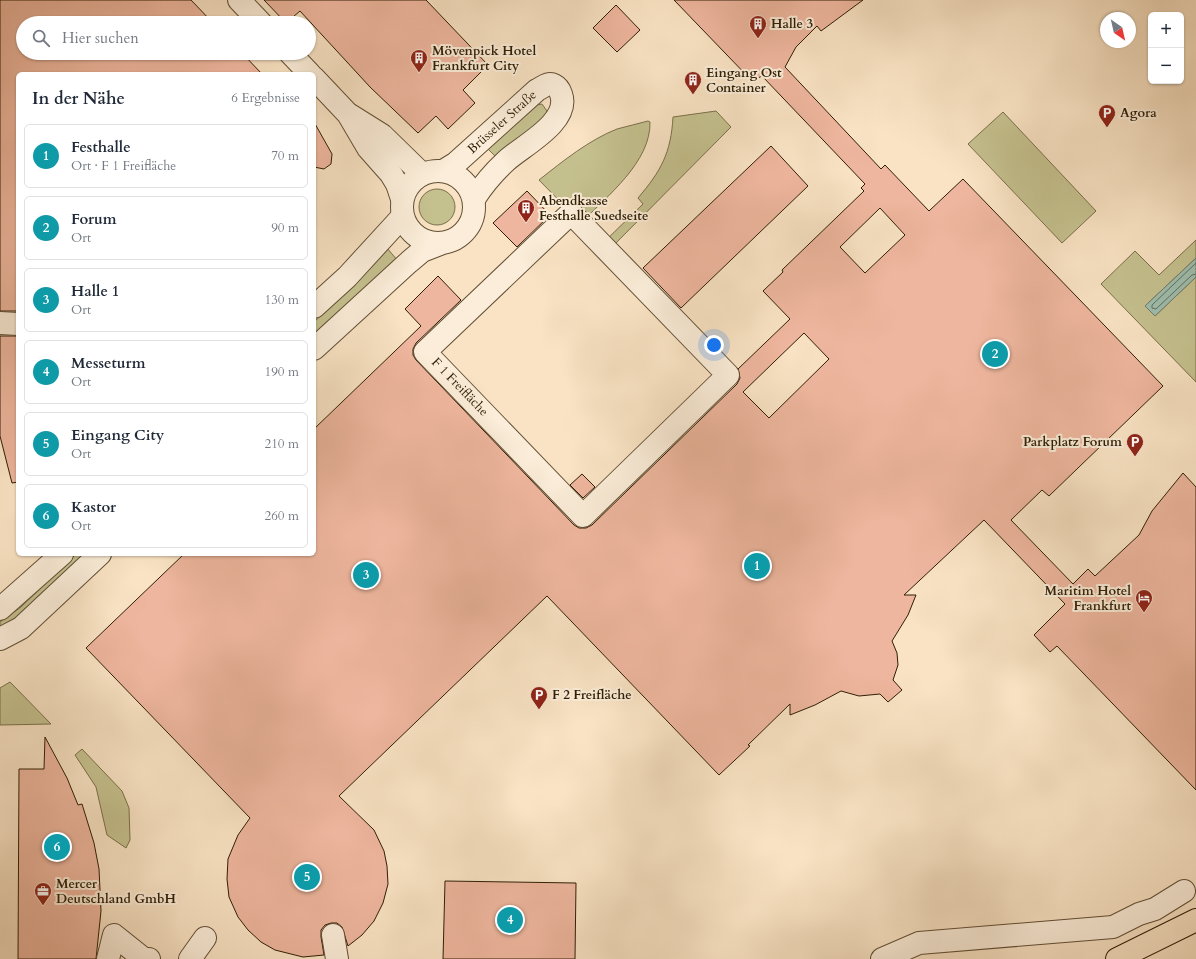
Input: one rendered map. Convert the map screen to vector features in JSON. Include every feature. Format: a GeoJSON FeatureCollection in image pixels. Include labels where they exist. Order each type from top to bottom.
{"type":"FeatureCollection","features":[{"type":"Feature","properties":{"kind":"main road"},"geometry":{"type":"LineString","coordinates":[[1117,959],[1196,920]]}},
{"type":"Feature","properties":{"kind":"street"},"geometry":{"type":"LineString","coordinates":[[239,0],[254,16]]}},
{"type":"Feature","properties":{"kind":"street"},"geometry":{"type":"LineString","coordinates":[[297,60],[308,72]]}},
{"type":"Feature","properties":{"kind":"street"},"geometry":{"type":"LineString","coordinates":[[316,80],[348,114],[368,148],[391,174],[397,184],[402,208],[409,230],[417,238],[440,244]]}},
{"type":"Feature","properties":{"kind":"street","name":"Brüsseler Straße"},"geometry":{"type":"LineString","coordinates":[[443,171],[456,163],[537,90],[548,84],[555,85],[560,90],[563,104],[557,118],[538,137],[507,160],[483,185],[474,199]]}},
{"type":"Feature","properties":{"kind":"street"},"geometry":{"type":"LineString","coordinates":[[348,114],[382,135],[422,174]]}},
{"type":"Feature","properties":{"kind":"street"},"geometry":{"type":"LineString","coordinates":[[316,305],[358,265],[402,208],[406,189],[413,180],[422,174],[432,171],[443,171],[454,174],[463,180],[470,189],[474,199],[474,211],[470,224],[463,234],[452,241],[422,251],[316,347]]}},
{"type":"Feature","properties":{"kind":"street","name":"F 1 Freifläche"},"geometry":{"type":"LineString","coordinates":[[571,213],[728,375],[582,516],[425,352],[571,213]]}},
{"type":"Feature","properties":{"kind":"street"},"geometry":{"type":"LineString","coordinates":[[0,323],[16,324]]}},
{"type":"Feature","properties":{"kind":"street"},"geometry":{"type":"LineString","coordinates":[[0,609],[60,556]]}},
{"type":"Feature","properties":{"kind":"street"},"geometry":{"type":"LineString","coordinates":[[0,640],[20,628],[98,556]]}},
{"type":"Feature","properties":{"kind":"street"},"geometry":{"type":"LineString","coordinates":[[882,959],[919,943],[1115,931],[1138,914],[1155,909],[1184,890]]}},
{"type":"Feature","properties":{"kind":"street"},"geometry":{"type":"LineString","coordinates":[[108,959],[114,935],[144,959],[149,959]]}},
{"type":"Feature","properties":{"kind":"street"},"geometry":{"type":"LineString","coordinates":[[334,935],[337,959]]}},
{"type":"Feature","properties":{"kind":"street"},"geometry":{"type":"LineString","coordinates":[[190,959],[205,938],[210,959]]}},
{"type":"Feature","properties":{"kind":"shaded area"},"geometry":{"type":"Polygon","coordinates":[[[542,104],[547,111],[545,117],[498,159],[486,147],[536,105],[542,104]]]}},
{"type":"Feature","properties":{"kind":"shaded area"},"geometry":{"type":"Polygon","coordinates":[[[716,111],[731,127],[607,252],[601,245],[643,204],[638,198],[653,179],[663,161],[670,141],[673,117],[716,111]]]}},
{"type":"Feature","properties":{"kind":"shaded area"},"geometry":{"type":"Polygon","coordinates":[[[1003,112],[1096,211],[1062,243],[968,144],[1003,112]]]}},
{"type":"Feature","properties":{"kind":"shaded area"},"geometry":{"type":"Polygon","coordinates":[[[648,121],[650,122],[648,137],[643,151],[635,164],[615,190],[581,223],[539,180],[596,139],[617,129],[648,121]]]}},
{"type":"Feature","properties":{"kind":"shaded area"},"geometry":{"type":"Polygon","coordinates":[[[437,189],[447,192],[452,197],[455,207],[452,217],[447,222],[437,225],[427,222],[422,217],[419,207],[422,197],[427,192],[437,189]]]}},
{"type":"Feature","properties":{"kind":"shaded area"},"geometry":{"type":"Polygon","coordinates":[[[1196,240],[1196,258],[1145,306],[1155,316],[1196,277],[1196,382],[1101,284],[1135,251],[1159,275],[1196,240]]]}},
{"type":"Feature","properties":{"kind":"shaded area"},"geometry":{"type":"Polygon","coordinates":[[[387,248],[398,261],[316,339],[316,320],[361,277],[387,248]]]}},
{"type":"Feature","properties":{"kind":"shaded area"},"geometry":{"type":"Polygon","coordinates":[[[74,556],[89,556],[0,633],[0,622],[21,607],[74,556]]]}},
{"type":"Feature","properties":{"kind":"shaded area"},"geometry":{"type":"Polygon","coordinates":[[[10,682],[51,724],[0,725],[0,688],[10,682]]]}},
{"type":"Feature","properties":{"kind":"shaded area"},"geometry":{"type":"Polygon","coordinates":[[[82,749],[122,791],[129,808],[130,840],[126,848],[107,835],[96,787],[75,755],[82,749]]]}},
{"type":"Feature","properties":{"kind":"water"},"geometry":{"type":"Polygon","coordinates":[[[1196,258],[1196,277],[1155,316],[1145,306],[1196,258]]]}},
{"type":"Feature","properties":{"kind":"building"},"geometry":{"type":"Polygon","coordinates":[[[0,0],[191,0],[206,16],[16,16],[16,60],[249,60],[260,72],[16,72],[16,311],[0,311],[0,0]]]}},
{"type":"Feature","properties":{"kind":"building","name":"Mövenpick Hotel Frankfurt City"},"geometry":{"type":"Polygon","coordinates":[[[264,0],[426,0],[488,65],[463,90],[475,103],[448,129],[436,116],[418,133],[370,87],[316,28],[316,16],[305,16],[300,11],[294,16],[279,16],[264,0]]]}},
{"type":"Feature","properties":{"kind":"building"},"geometry":{"type":"Polygon","coordinates":[[[674,0],[863,0],[821,31],[817,26],[796,47],[785,67],[881,169],[885,165],[929,211],[963,179],[1163,386],[1049,496],[1042,490],[1011,520],[1073,584],[1088,569],[1095,576],[1139,535],[1152,511],[1183,473],[1196,487],[1196,790],[1057,646],[1050,652],[1034,635],[1065,604],[984,520],[904,595],[916,595],[908,615],[892,641],[897,653],[898,665],[893,680],[902,690],[888,702],[880,694],[859,696],[841,691],[815,705],[790,715],[790,704],[748,745],[750,746],[719,775],[547,596],[339,796],[374,830],[384,851],[388,884],[383,903],[374,921],[362,935],[348,946],[342,927],[337,923],[325,925],[321,930],[324,955],[303,957],[275,950],[261,942],[248,930],[238,917],[229,897],[227,879],[228,859],[238,835],[250,818],[86,648],[182,556],[316,556],[316,427],[421,326],[405,309],[438,276],[461,300],[416,343],[413,349],[413,355],[416,360],[574,525],[579,528],[586,528],[592,525],[737,384],[740,378],[738,369],[790,319],[763,291],[783,272],[782,270],[864,191],[861,188],[865,184],[762,76],[752,81],[674,0]],[[880,208],[840,247],[865,273],[905,235],[880,208]],[[804,333],[743,392],[769,418],[829,359],[804,333]]]}},
{"type":"Feature","properties":{"kind":"building"},"geometry":{"type":"Polygon","coordinates":[[[616,5],[640,30],[617,52],[593,28],[616,5]]]}},
{"type":"Feature","properties":{"kind":"building"},"geometry":{"type":"Polygon","coordinates":[[[316,126],[332,154],[331,164],[324,169],[316,167],[316,126]]]}},
{"type":"Feature","properties":{"kind":"building"},"geometry":{"type":"Polygon","coordinates":[[[771,146],[808,186],[681,308],[643,268],[771,146]]]}},
{"type":"Feature","properties":{"kind":"building","name":"Abendkasse Festhalle Suedseite"},"geometry":{"type":"Polygon","coordinates":[[[527,191],[550,215],[517,247],[493,223],[527,191]]]}},
{"type":"Feature","properties":{"kind":"building"},"geometry":{"type":"Polygon","coordinates":[[[0,336],[16,336],[16,482],[12,483],[0,436],[0,336]]]}},
{"type":"Feature","properties":{"kind":"building"},"geometry":{"type":"Polygon","coordinates":[[[582,474],[595,487],[583,498],[570,485],[582,474]]]}},
{"type":"Feature","properties":{"kind":"building"},"geometry":{"type":"Polygon","coordinates":[[[45,737],[67,778],[78,805],[82,804],[94,843],[99,869],[101,911],[96,959],[18,959],[19,769],[44,769],[45,737]]]}},
{"type":"Feature","properties":{"kind":"building"},"geometry":{"type":"Polygon","coordinates":[[[445,881],[576,883],[575,959],[443,959],[445,881]]]}},
{"type":"Feature","properties":{"kind":"place","name":"Halle 3"},"geometry":{"type":"Point","coordinates":[758,39]}},
{"type":"Feature","properties":{"kind":"place","name":"Mövenpick Hotel Frankfurt City"},"geometry":{"type":"Point","coordinates":[419,73]}},
{"type":"Feature","properties":{"kind":"place","name":"Eingang Ost Container"},"geometry":{"type":"Point","coordinates":[693,95]}},
{"type":"Feature","properties":{"kind":"place","name":"Agora"},"geometry":{"type":"Point","coordinates":[1107,128]}},
{"type":"Feature","properties":{"kind":"place","name":"Abendkasse Festhalle Suedseite"},"geometry":{"type":"Point","coordinates":[526,223]}},
{"type":"Feature","properties":{"kind":"place","name":"Forum"},"geometry":{"type":"Point","coordinates":[995,354]}},
{"type":"Feature","properties":{"kind":"place","name":"Parkplatz Forum"},"geometry":{"type":"Point","coordinates":[1135,457]}},
{"type":"Feature","properties":{"kind":"place","name":"Festhalle"},"geometry":{"type":"Point","coordinates":[757,566]}},
{"type":"Feature","properties":{"kind":"place","name":"Halle 1"},"geometry":{"type":"Point","coordinates":[366,575]}},
{"type":"Feature","properties":{"kind":"place","name":"Maritim Hotel Frankfurt"},"geometry":{"type":"Point","coordinates":[1144,613]}},
{"type":"Feature","properties":{"kind":"place","name":"F 2 Freifläche"},"geometry":{"type":"Point","coordinates":[539,710]}},
{"type":"Feature","properties":{"kind":"place","name":"Kastor"},"geometry":{"type":"Point","coordinates":[57,847]}},
{"type":"Feature","properties":{"kind":"place","name":"Eingang City"},"geometry":{"type":"Point","coordinates":[307,877]}},
{"type":"Feature","properties":{"kind":"place","name":"Mercer Deutschland GmbH"},"geometry":{"type":"Point","coordinates":[43,906]}},
{"type":"Feature","properties":{"kind":"place","name":"Messeturm"},"geometry":{"type":"Point","coordinates":[510,920]}}]}
